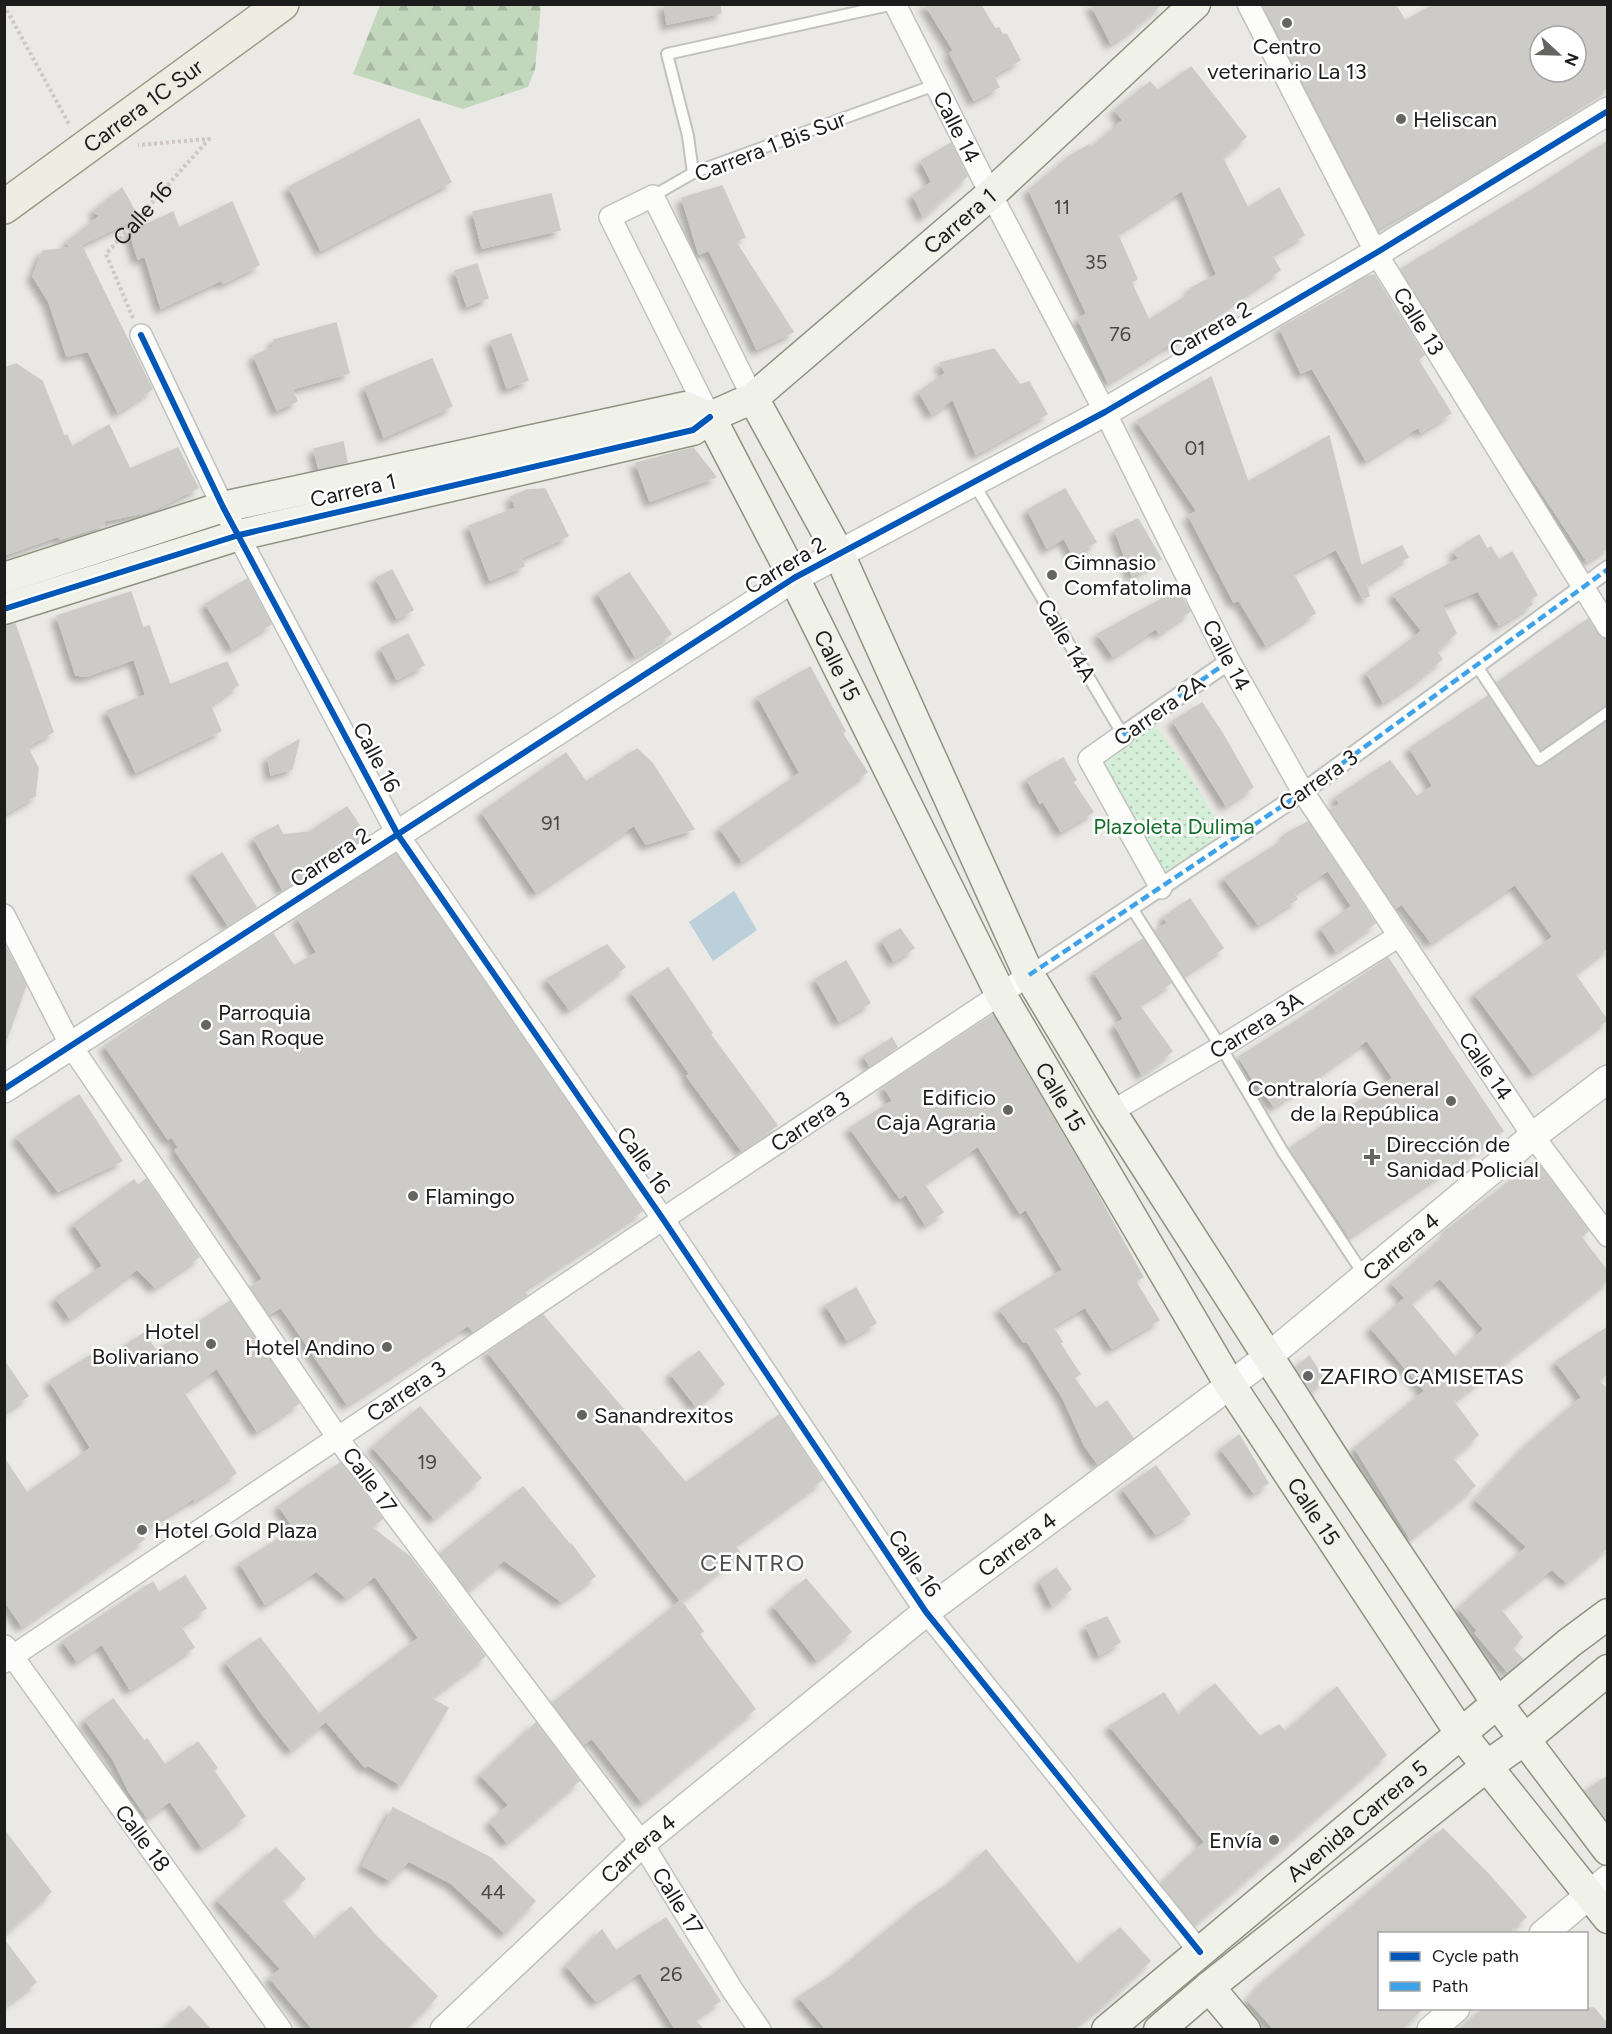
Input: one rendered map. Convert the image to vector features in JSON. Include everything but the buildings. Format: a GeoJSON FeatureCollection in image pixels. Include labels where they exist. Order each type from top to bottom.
{"type":"FeatureCollection","features":[{"type":"Feature","properties":{"kind":"main road","name":"Carrera 1C Sur"},"geometry":{"type":"LineString","coordinates":[[4,207],[282,4]]}},
{"type":"Feature","properties":{"kind":"main road","name":"Carrera 1"},"geometry":{"type":"LineString","coordinates":[[4,609],[239,535],[693,430],[710,417],[753,398],[991,194],[1195,4]]}},
{"type":"Feature","properties":{"kind":"main road","name":"Calle 15"},"geometry":{"type":"LineString","coordinates":[[753,398],[839,554],[1029,975],[1112,1112],[1339,1467],[1497,1703],[1608,1850]]}},
{"type":"Feature","properties":{"kind":"main road","name":"Carrera 1"},"geometry":{"type":"LineString","coordinates":[[4,578],[223,507],[686,407],[710,417]]}},
{"type":"Feature","properties":{"kind":"main road","name":"Calle 15"},"geometry":{"type":"LineString","coordinates":[[710,417],[794,578],[1001,995],[1229,1383],[1461,1734],[1487,1766],[1598,1887],[1608,1918]]}},
{"type":"Feature","properties":{"kind":"main road","name":"Avenida Carrera 5"},"geometry":{"type":"LineString","coordinates":[[1107,2030],[1497,1703],[1608,1614]]}},
{"type":"Feature","properties":{"kind":"main road","name":"Avenida Carrera 5"},"geometry":{"type":"LineString","coordinates":[[1160,2030],[1209,1987],[1487,1766],[1524,1740],[1608,1670]]}},
{"type":"Feature","properties":{"kind":"main road"},"geometry":{"type":"LineString","coordinates":[[1209,1987],[1245,2030]]}},
{"type":"Feature","properties":{"kind":"street","name":"Calle 14"},"geometry":{"type":"LineString","coordinates":[[895,4],[1105,412],[1229,661],[1303,792],[1533,1136],[1608,1236]]}},
{"type":"Feature","properties":{"kind":"street","name":"Calle 13"},"geometry":{"type":"LineString","coordinates":[[1248,4],[1376,253],[1608,627]]}},
{"type":"Feature","properties":{"kind":"street","name":"Carrera 2"},"geometry":{"type":"LineString","coordinates":[[4,1089],[794,578],[1105,412],[1376,253],[1608,111]]}},
{"type":"Feature","properties":{"kind":"street","name":"Carrera 1 Bis Sur"},"geometry":{"type":"LineString","coordinates":[[610,217],[653,196]]}},
{"type":"Feature","properties":{"kind":"street","name":"Calle 15"},"geometry":{"type":"LineString","coordinates":[[653,196],[753,398]]}},
{"type":"Feature","properties":{"kind":"street","name":"Calle 15"},"geometry":{"type":"LineString","coordinates":[[610,217],[710,417]]}},
{"type":"Feature","properties":{"kind":"street","name":"Calle 16"},"geometry":{"type":"LineString","coordinates":[[141,335],[223,507],[398,835],[663,1219],[926,1612],[1200,1952]]}},
{"type":"Feature","properties":{"kind":"street","name":"Carrera 3"},"geometry":{"type":"LineString","coordinates":[[7,1655],[1303,792],[1608,569]]}},
{"type":"Feature","properties":{"kind":"street","name":"Carrera 2A"},"geometry":{"type":"LineString","coordinates":[[1161,888],[1089,759],[1229,661]]}},
{"type":"Feature","properties":{"kind":"street","name":"Calle 17"},"geometry":{"type":"LineString","coordinates":[[4,915],[71,1046],[350,1454],[642,1844],[733,1991],[760,2030]]}},
{"type":"Feature","properties":{"kind":"street","name":"Carrera 3A"},"geometry":{"type":"LineString","coordinates":[[1112,1112],[1399,936]]}},
{"type":"Feature","properties":{"kind":"street","name":"Carrera 4"},"geometry":{"type":"LineString","coordinates":[[444,2030],[642,1844],[926,1612],[1229,1383],[1269,1356],[1533,1136],[1608,1079]]}},
{"type":"Feature","properties":{"kind":"street","name":"Calle 18"},"geometry":{"type":"LineString","coordinates":[[7,1655],[281,2030]]}},
{"type":"Feature","properties":{"kind":"street"},"geometry":{"type":"LineString","coordinates":[[1545,1932],[1598,1887]]}},
{"type":"Feature","properties":{"kind":"street"},"geometry":{"type":"LineString","coordinates":[[1431,2030],[1454,2010]]}},
{"type":"Feature","properties":{"kind":"lane"},"geometry":{"type":"LineString","coordinates":[[693,173],[688,136],[667,54],[895,4]]}},
{"type":"Feature","properties":{"kind":"lane","name":"Carrera 1 Bis Sur"},"geometry":{"type":"LineString","coordinates":[[653,196],[693,173],[935,85]]}},
{"type":"Feature","properties":{"kind":"lane","name":"Calle 14A"},"geometry":{"type":"LineString","coordinates":[[973,482],[1124,735]]}},
{"type":"Feature","properties":{"kind":"lane"},"geometry":{"type":"LineString","coordinates":[[1477,666],[1539,760],[1608,712]]}},
{"type":"Feature","properties":{"kind":"lane"},"geometry":{"type":"LineString","coordinates":[[1131,907],[1221,1047],[1283,1152],[1364,1275]]}},
{"type":"Feature","properties":{"kind":"path"},"geometry":{"type":"LineString","coordinates":[[4,5],[83,150]]}},
{"type":"Feature","properties":{"kind":"green space"},"geometry":{"type":"Polygon","coordinates":[[[380,5],[541,5],[535,69],[528,87],[463,109],[353,74],[380,5]]]}},
{"type":"Feature","properties":{"kind":"green space","name":"Plazoleta Dulima"},"geometry":{"type":"Polygon","coordinates":[[[1151,720],[1176,753],[1230,842],[1165,885],[1092,760],[1151,720]]]}},
{"type":"Feature","properties":{"kind":"water"},"geometry":{"type":"Polygon","coordinates":[[[734,891],[757,930],[713,961],[689,922],[734,891]]]}},
{"type":"Feature","properties":{"kind":"marked path"},"geometry":{"type":"LineString","coordinates":[[1029,975],[1303,792],[1608,569]]}},
{"type":"Feature","properties":{"kind":"marked path"},"geometry":{"type":"LineString","coordinates":[[1123,735],[1229,661]]}},
{"type":"Feature","properties":{"kind":"cycle path"},"geometry":{"type":"LineString","coordinates":[[4,1089],[794,578],[1105,412],[1376,253],[1608,111]]}},
{"type":"Feature","properties":{"kind":"cycle path"},"geometry":{"type":"LineString","coordinates":[[141,335],[223,507],[398,835],[663,1219],[926,1612],[1200,1952]]}},
{"type":"Feature","properties":{"kind":"cycle path"},"geometry":{"type":"LineString","coordinates":[[4,609],[239,535],[693,430],[710,417]]}},
{"type":"Feature","properties":{"kind":"place","name":"Centro veterinario La 13"},"geometry":{"type":"Point","coordinates":[1287,23]}},
{"type":"Feature","properties":{"kind":"place","name":"Heliscan"},"geometry":{"type":"Point","coordinates":[1401,119]}},
{"type":"Feature","properties":{"kind":"place","name":"Gimnasio Comfatolima"},"geometry":{"type":"Point","coordinates":[1052,575]}},
{"type":"Feature","properties":{"kind":"place","name":"Parroquia San Roque"},"geometry":{"type":"Point","coordinates":[206,1025]}},
{"type":"Feature","properties":{"kind":"place","name":"Contraloría General de la República"},"geometry":{"type":"Point","coordinates":[1451,1101]}},
{"type":"Feature","properties":{"kind":"place","name":"Edificio Caja Agraria"},"geometry":{"type":"Point","coordinates":[1008,1110]}},
{"type":"Feature","properties":{"kind":"place","name":"Dirección de Sanidad Policial"},"geometry":{"type":"Point","coordinates":[1372,1157]}},
{"type":"Feature","properties":{"kind":"place","name":"Flamingo"},"geometry":{"type":"Point","coordinates":[413,1196]}},
{"type":"Feature","properties":{"kind":"place","name":"Hotel Bolivariano"},"geometry":{"type":"Point","coordinates":[211,1344]}},
{"type":"Feature","properties":{"kind":"place","name":"Hotel Andino"},"geometry":{"type":"Point","coordinates":[387,1347]}},
{"type":"Feature","properties":{"kind":"place","name":"ZAFIRO CAMISETAS"},"geometry":{"type":"Point","coordinates":[1308,1376]}},
{"type":"Feature","properties":{"kind":"place","name":"Sanandrexitos"},"geometry":{"type":"Point","coordinates":[582,1415]}},
{"type":"Feature","properties":{"kind":"place","name":"Hotel Gold Plaza"},"geometry":{"type":"Point","coordinates":[142,1530]}},
{"type":"Feature","properties":{"kind":"place","name":"Envía"},"geometry":{"type":"Point","coordinates":[1274,1840]}},
{"type":"Feature","properties":{"kind":"district","name":"CENTRO"},"geometry":{"type":"Point","coordinates":[753,1563]}}]}
